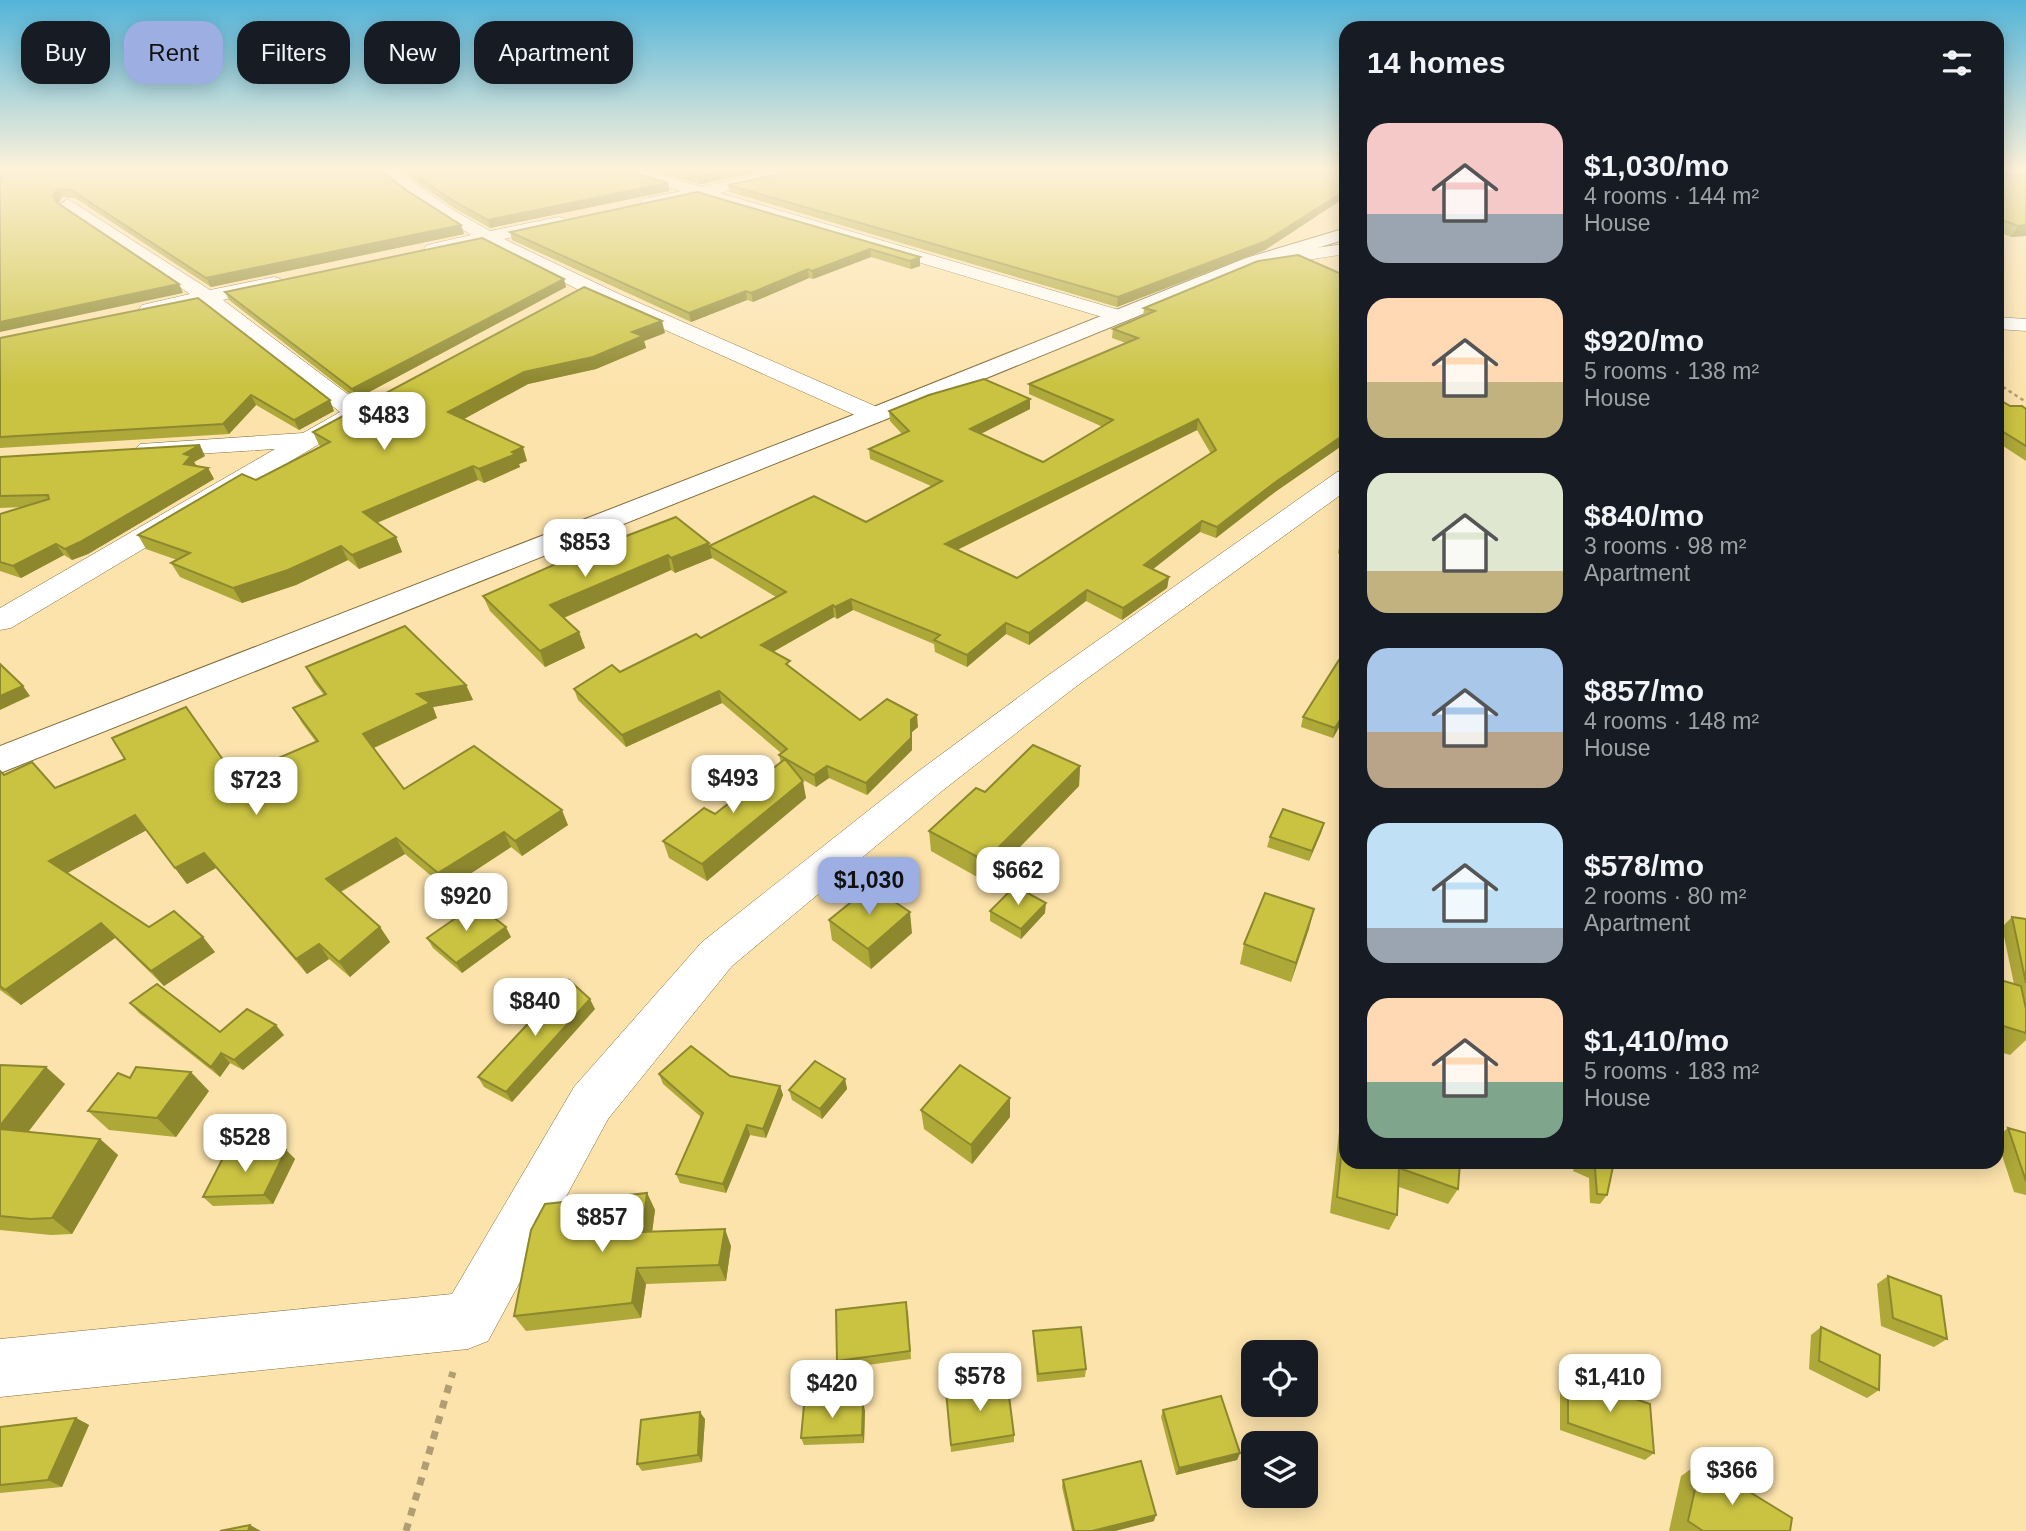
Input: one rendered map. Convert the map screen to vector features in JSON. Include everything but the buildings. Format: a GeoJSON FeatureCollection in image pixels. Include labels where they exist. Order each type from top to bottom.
{"type":"FeatureCollection","features":[{"type":"Feature","properties":{"kind":"main road"},"geometry":{"type":"LineString","coordinates":[[0,760],[1254,262],[1319,241]]}},
{"type":"Feature","properties":{"kind":"street"},"geometry":{"type":"LineString","coordinates":[[124,241],[206,297],[355,412]]}},
{"type":"Feature","properties":{"kind":"street"},"geometry":{"type":"LineString","coordinates":[[418,252],[468,241]]}},
{"type":"Feature","properties":{"kind":"street"},"geometry":{"type":"LineString","coordinates":[[491,241],[874,415]]}},
{"type":"Feature","properties":{"kind":"street"},"geometry":{"type":"LineString","coordinates":[[866,241],[1119,316]]}},
{"type":"Feature","properties":{"kind":"street"},"geometry":{"type":"LineString","coordinates":[[1254,262],[1339,250]]}},
{"type":"Feature","properties":{"kind":"street"},"geometry":{"type":"LineString","coordinates":[[1303,255],[1339,258]]}},
{"type":"Feature","properties":{"kind":"street"},"geometry":{"type":"LineString","coordinates":[[129,314],[286,280]]}},
{"type":"Feature","properties":{"kind":"street"},"geometry":{"type":"LineString","coordinates":[[562,300],[587,287]]}},
{"type":"Feature","properties":{"kind":"street"},"geometry":{"type":"LineString","coordinates":[[2004,324],[2026,326]]}},
{"type":"Feature","properties":{"kind":"street"},"geometry":{"type":"LineString","coordinates":[[0,621],[379,399]]}},
{"type":"Feature","properties":{"kind":"street"},"geometry":{"type":"LineString","coordinates":[[125,450],[306,440]]}},
{"type":"Feature","properties":{"kind":"street"},"geometry":{"type":"LineString","coordinates":[[0,1368],[468,1321],[591,1103],[717,954],[951,765],[1062,681],[1339,483]]}},
{"type":"Feature","properties":{"kind":"path"},"geometry":{"type":"LineString","coordinates":[[2004,388],[2026,402]]}},
{"type":"Feature","properties":{"kind":"path"},"geometry":{"type":"LineString","coordinates":[[406,1531],[468,1321]]}}]}
